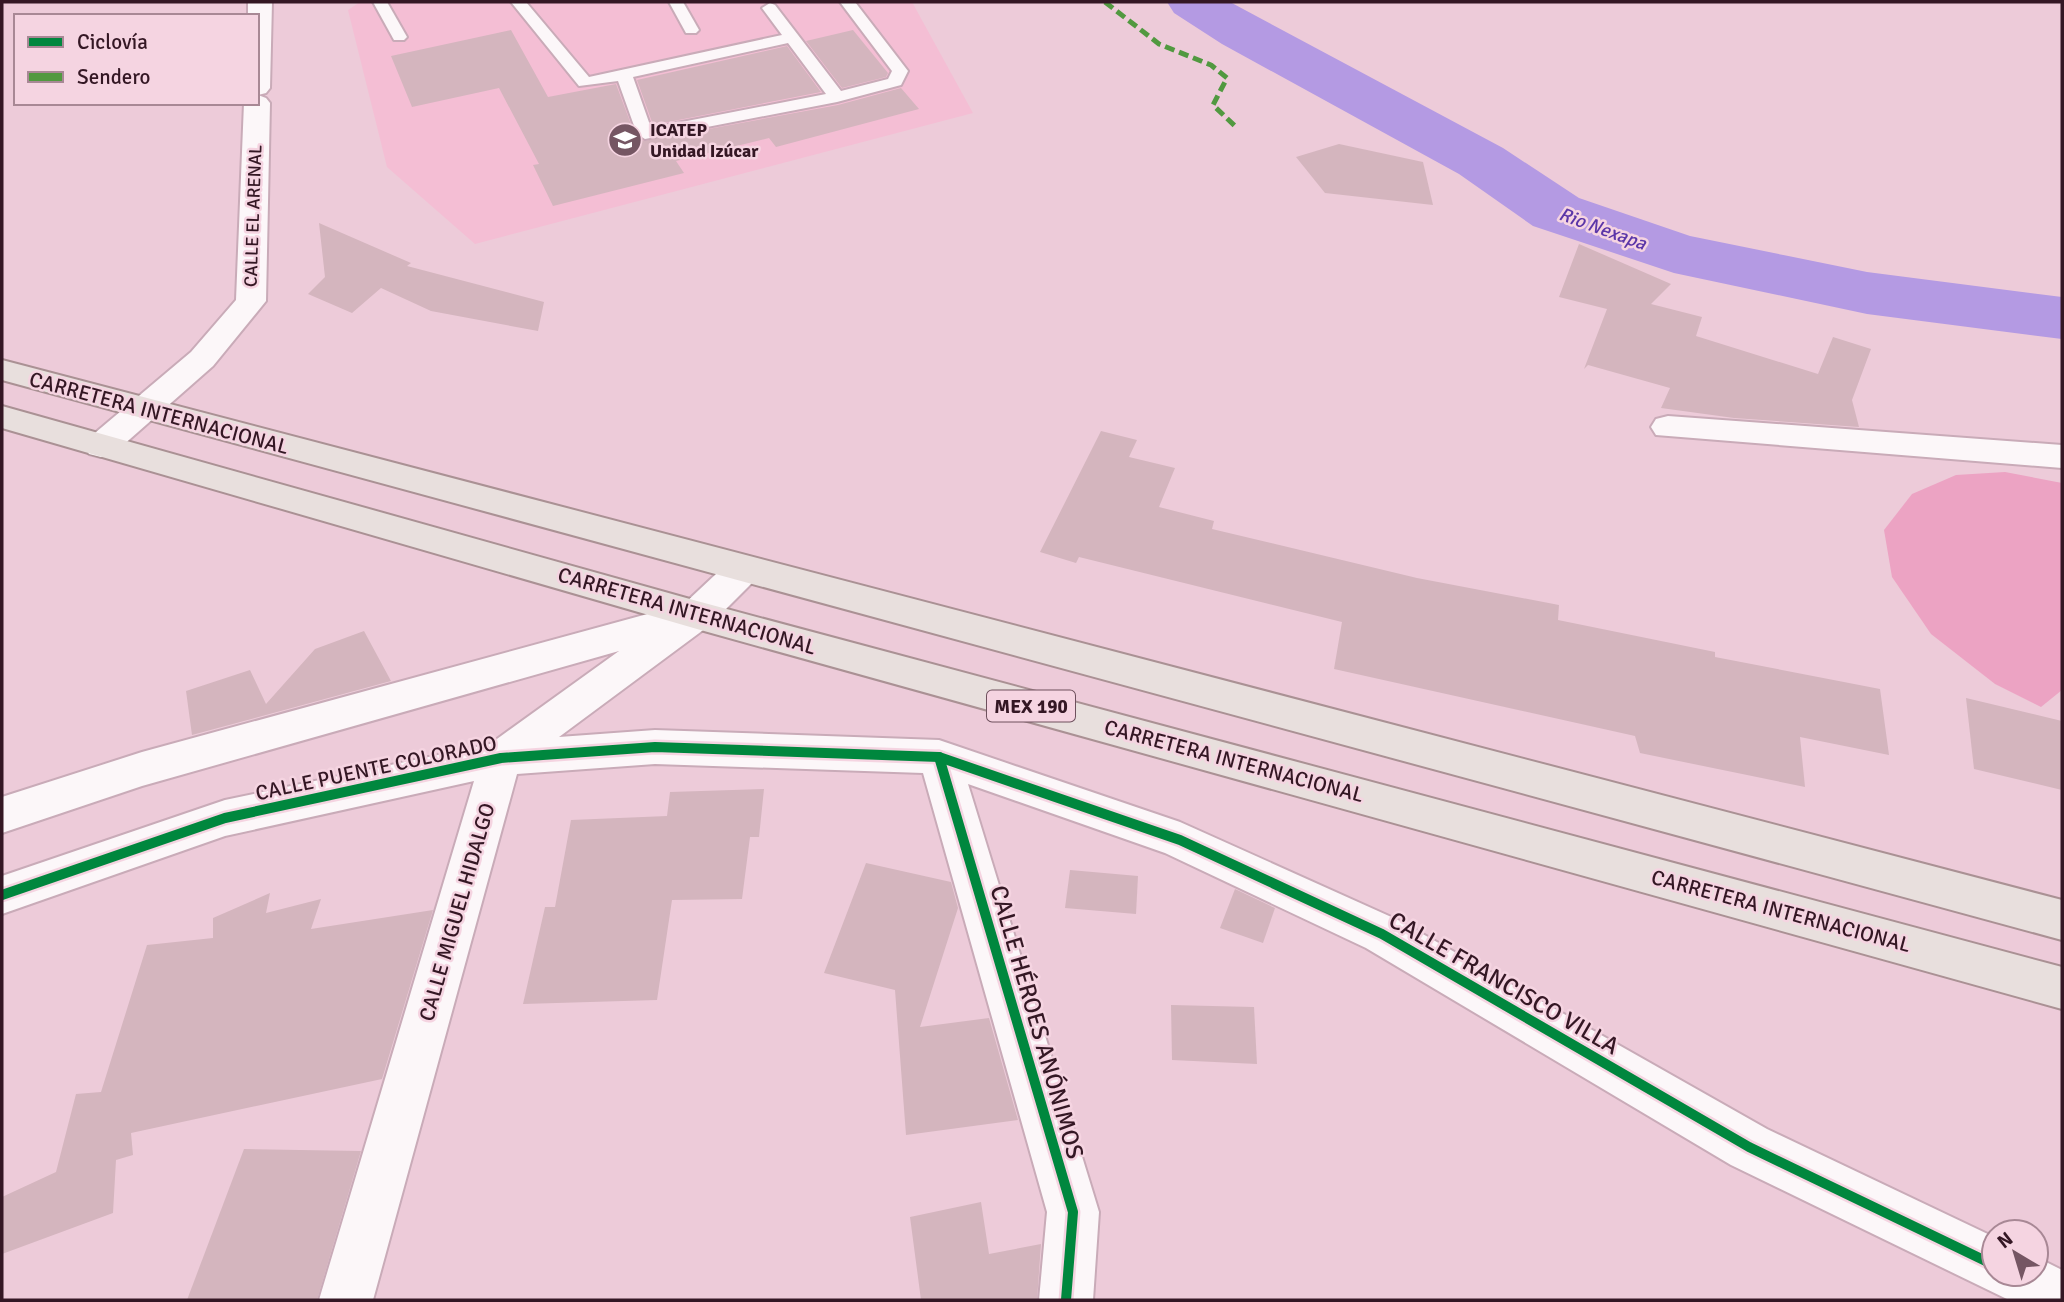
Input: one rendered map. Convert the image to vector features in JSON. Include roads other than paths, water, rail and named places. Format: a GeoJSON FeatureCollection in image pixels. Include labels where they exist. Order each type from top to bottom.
{"type":"FeatureCollection","features":[{"type":"Feature","properties":{"kind":"main road","name":"CARRETERA INTERNACIONAL"},"geometry":{"type":"LineString","coordinates":[[2,370],[2062,920]]}},
{"type":"Feature","properties":{"kind":"main road","name":"CARRETERA INTERNACIONAL"},"geometry":{"type":"LineString","coordinates":[[2,417],[697,615],[2062,988]]}},
{"type":"Feature","properties":{"kind":"street"},"geometry":{"type":"LineString","coordinates":[[259,31],[260,2]]}},
{"type":"Feature","properties":{"kind":"street","name":"CALLE EL ARENAL"},"geometry":{"type":"LineString","coordinates":[[101,446],[202,359],[251,301],[257,105]]}},
{"type":"Feature","properties":{"kind":"street"},"geometry":{"type":"LineString","coordinates":[[1668,427],[2062,457]]}},
{"type":"Feature","properties":{"kind":"street"},"geometry":{"type":"LineString","coordinates":[[501,758],[697,615],[744,569]]}},
{"type":"Feature","properties":{"kind":"street"},"geometry":{"type":"LineString","coordinates":[[2,815],[142,769],[697,615]]}},
{"type":"Feature","properties":{"kind":"street","name":"CALLE PUENTE COLORADO"},"geometry":{"type":"LineString","coordinates":[[2,895],[225,818],[501,758],[656,747],[939,757]]}},
{"type":"Feature","properties":{"kind":"street","name":"CALLE FRANCISCO VILLA"},"geometry":{"type":"LineString","coordinates":[[939,757],[1181,840],[1382,934],[1749,1147],[1980,1258]]}},
{"type":"Feature","properties":{"kind":"street","name":"CALLE HÉROES ANÓNIMOS"},"geometry":{"type":"LineString","coordinates":[[939,757],[1073,1212],[1066,1300]]}},
{"type":"Feature","properties":{"kind":"street","name":"CALLE MIGUEL HIDALGO"},"geometry":{"type":"LineString","coordinates":[[346,1300],[501,758]]}},
{"type":"Feature","properties":{"kind":"street"},"geometry":{"type":"LineString","coordinates":[[2042,1288],[2062,1298]]}},
{"type":"Feature","properties":{"kind":"lane"},"geometry":{"type":"LineString","coordinates":[[380,2],[399,37]]}},
{"type":"Feature","properties":{"kind":"lane"},"geometry":{"type":"LineString","coordinates":[[518,2],[585,83],[790,38]]}},
{"type":"Feature","properties":{"kind":"lane"},"geometry":{"type":"LineString","coordinates":[[676,2],[691,30]]}},
{"type":"Feature","properties":{"kind":"lane"},"geometry":{"type":"LineString","coordinates":[[624,74],[645,134],[837,97],[895,82],[900,71],[847,2]]}},
{"type":"Feature","properties":{"kind":"lane"},"geometry":{"type":"LineString","coordinates":[[771,8],[790,38],[837,97]]}},
{"type":"Feature","properties":{"kind":"waterway","name":"Rio Nexapa"},"geometry":{"type":"LineString","coordinates":[[1193,2],[1241,32],[1481,161],[1556,212],[1674,253],[1867,293],[2062,318]]}},
{"type":"Feature","properties":{"kind":"place","name":"ICATEP Unidad Izúcar"},"geometry":{"type":"Point","coordinates":[625,140]}}]}
